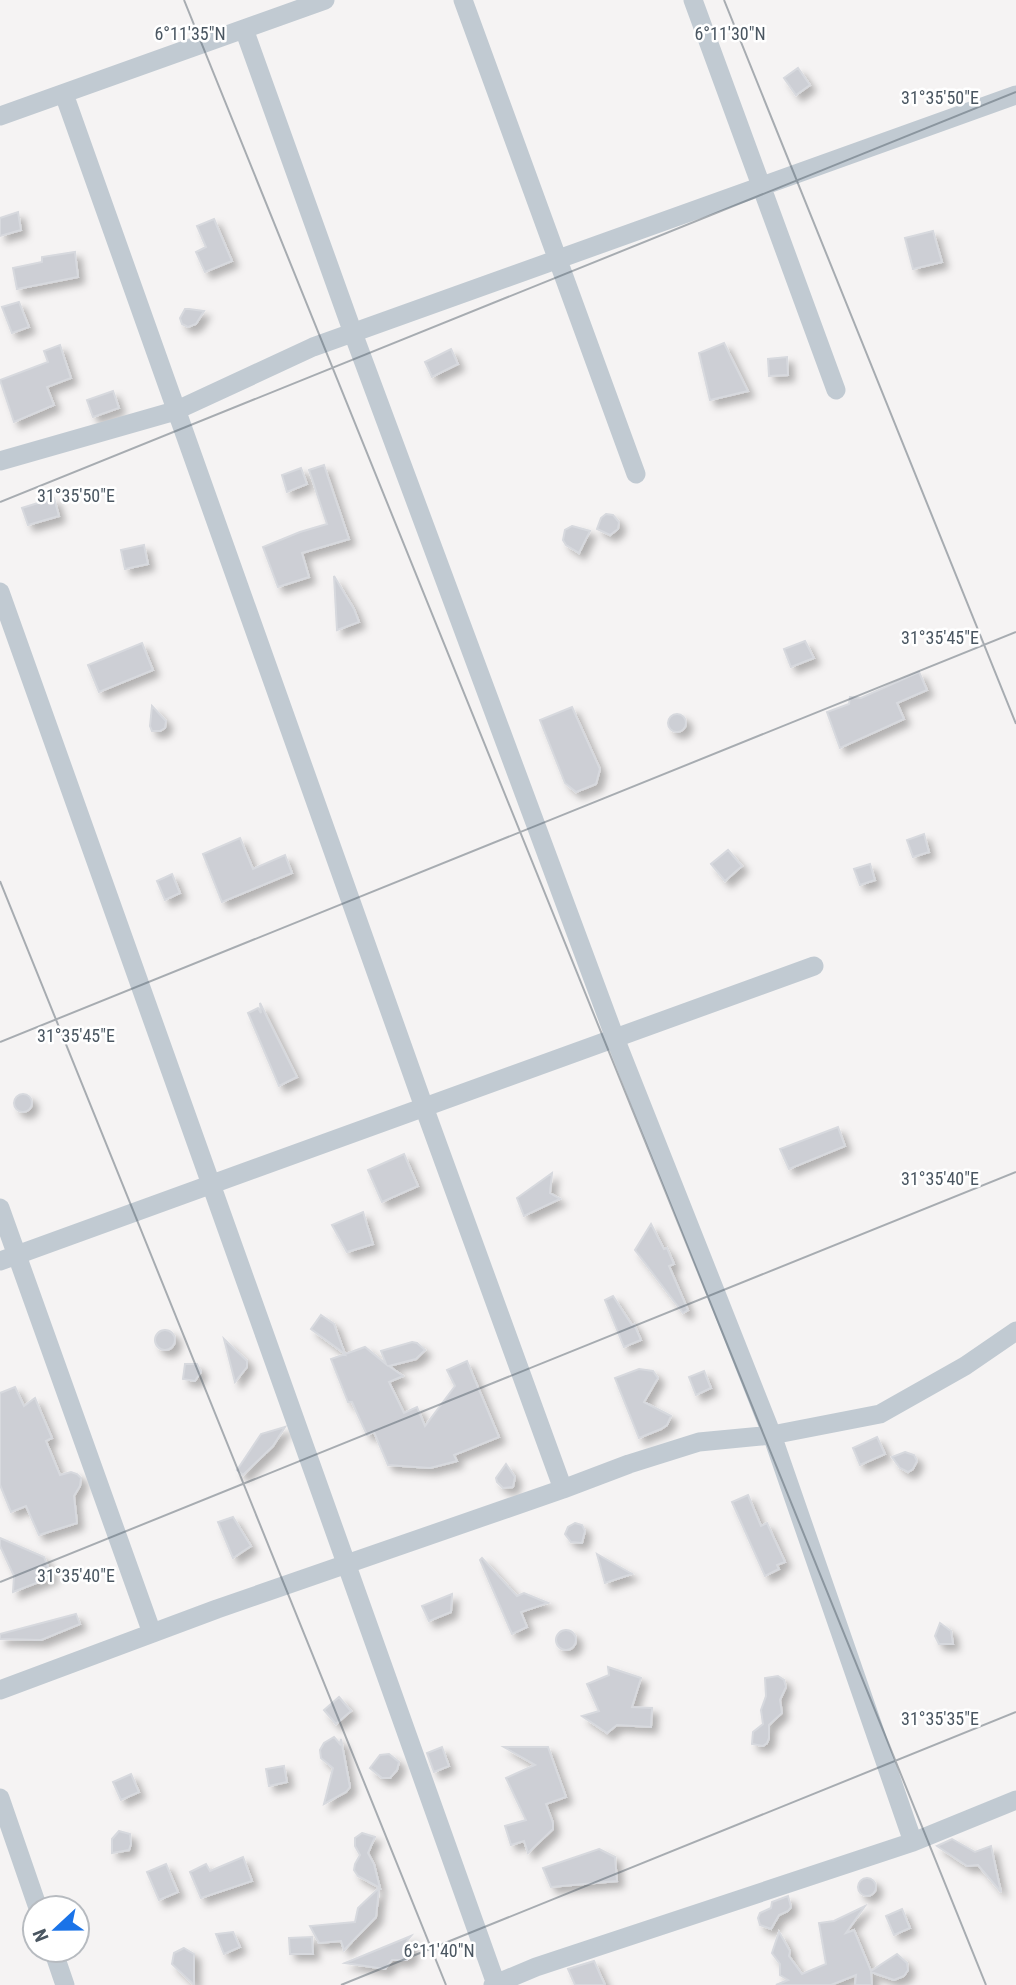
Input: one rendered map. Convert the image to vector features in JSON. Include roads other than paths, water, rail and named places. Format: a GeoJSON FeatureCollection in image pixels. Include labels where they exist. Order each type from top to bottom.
{"type":"FeatureCollection","features":[{"type":"Feature","properties":{"kind":"street"},"geometry":{"type":"LineString","coordinates":[[0,116],[325,0]]}},
{"type":"Feature","properties":{"kind":"street"},"geometry":{"type":"LineString","coordinates":[[463,0],[636,474]]}},
{"type":"Feature","properties":{"kind":"street"},"geometry":{"type":"LineString","coordinates":[[693,0],[836,390]]}},
{"type":"Feature","properties":{"kind":"street"},"geometry":{"type":"LineString","coordinates":[[244,29],[615,1038],[772,1434],[913,1842]]}},
{"type":"Feature","properties":{"kind":"street"},"geometry":{"type":"LineString","coordinates":[[64,94],[175,411],[563,1489]]}},
{"type":"Feature","properties":{"kind":"street"},"geometry":{"type":"LineString","coordinates":[[0,461],[175,411],[313,347],[1016,95]]}},
{"type":"Feature","properties":{"kind":"street"},"geometry":{"type":"LineString","coordinates":[[0,592],[495,1984],[536,1967],[913,1842],[1016,1800]]}},
{"type":"Feature","properties":{"kind":"street"},"geometry":{"type":"LineString","coordinates":[[9,1258],[814,966]]}},
{"type":"Feature","properties":{"kind":"street"},"geometry":{"type":"LineString","coordinates":[[0,1208],[9,1258],[152,1633]]}},
{"type":"Feature","properties":{"kind":"street"},"geometry":{"type":"LineString","coordinates":[[0,1690],[345,1564],[699,1442],[772,1434],[880,1414],[965,1366],[1016,1331]]}},
{"type":"Feature","properties":{"kind":"street"},"geometry":{"type":"LineString","coordinates":[[0,1798],[33,1894]]}},
{"type":"Feature","properties":{"kind":"street"},"geometry":{"type":"LineString","coordinates":[[58,1964],[65,1985]]}}]}
